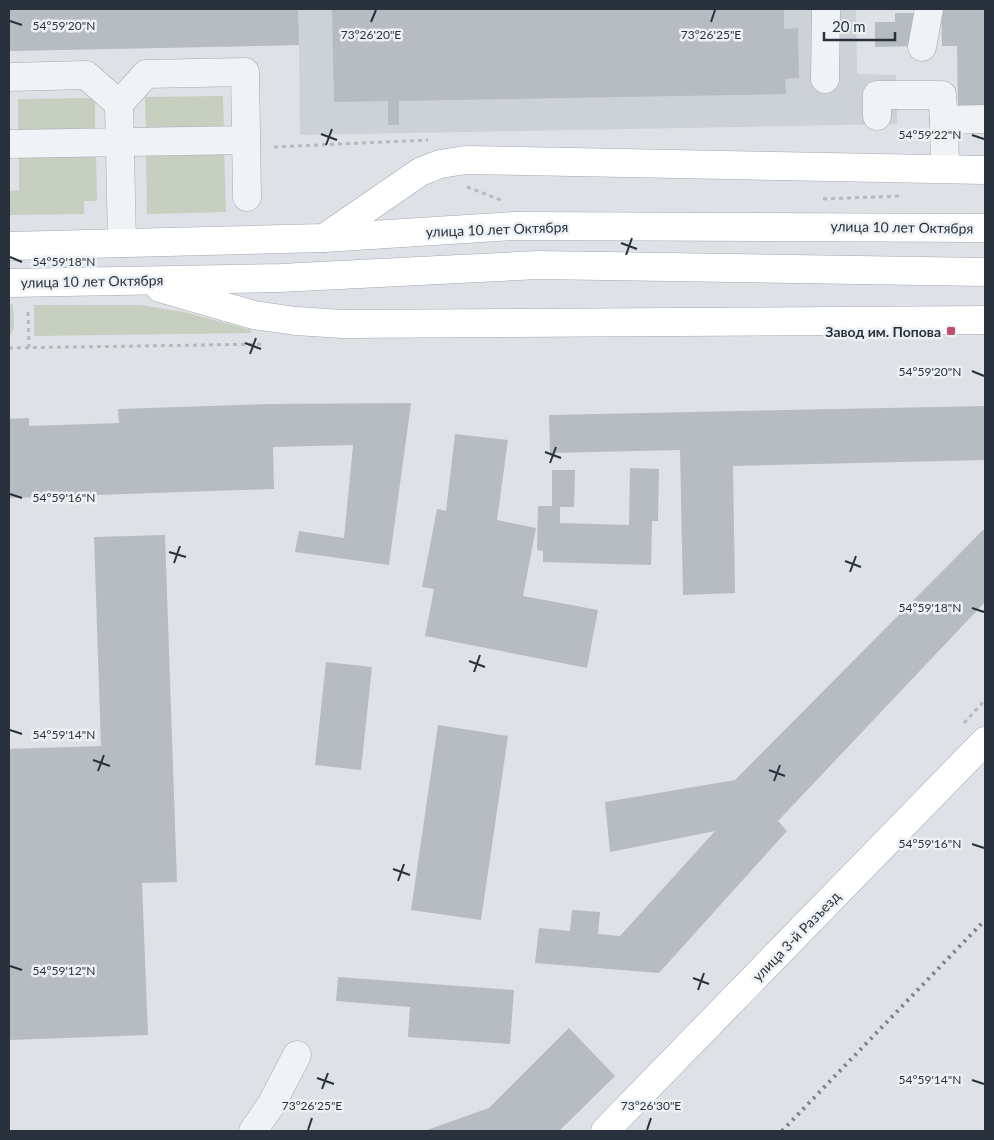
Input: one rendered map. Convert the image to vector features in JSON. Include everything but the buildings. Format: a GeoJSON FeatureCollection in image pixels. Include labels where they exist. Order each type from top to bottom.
{"type":"FeatureCollection","features":[{"type":"Feature","properties":{"kind":"main road"},"geometry":{"type":"LineString","coordinates":[[324,238],[420,172],[440,164],[466,160],[985,170]]}},
{"type":"Feature","properties":{"kind":"main road","name":"улица 10 лет Октября"},"geometry":{"type":"LineString","coordinates":[[9,246],[324,238],[515,226],[985,228]]}},
{"type":"Feature","properties":{"kind":"main road","name":"улица 10 лет Октября"},"geometry":{"type":"LineString","coordinates":[[9,283],[280,278],[538,265],[985,272]]}},
{"type":"Feature","properties":{"kind":"main road"},"geometry":{"type":"LineString","coordinates":[[280,278],[274,296],[278,310],[296,322]]}},
{"type":"Feature","properties":{"kind":"main road"},"geometry":{"type":"LineString","coordinates":[[135,281],[254,315],[296,322],[379,324],[985,320]]}},
{"type":"Feature","properties":{"kind":"main road","name":"улица 3-й Разъезд"},"geometry":{"type":"LineString","coordinates":[[605,1131],[985,741]]}},
{"type":"Feature","properties":{"kind":"lane"},"geometry":{"type":"LineString","coordinates":[[825,79],[826,9]]}},
{"type":"Feature","properties":{"kind":"lane"},"geometry":{"type":"LineString","coordinates":[[922,46],[929,9]]}},
{"type":"Feature","properties":{"kind":"lane"},"geometry":{"type":"LineString","coordinates":[[122,243],[120,104],[146,74],[244,72],[247,197]]}},
{"type":"Feature","properties":{"kind":"lane"},"geometry":{"type":"LineString","coordinates":[[9,77],[86,75],[120,104]]}},
{"type":"Feature","properties":{"kind":"lane"},"geometry":{"type":"LineString","coordinates":[[877,116],[877,95],[942,95],[945,169]]}},
{"type":"Feature","properties":{"kind":"lane"},"geometry":{"type":"LineString","coordinates":[[944,120],[985,119]]}},
{"type":"Feature","properties":{"kind":"lane"},"geometry":{"type":"LineString","coordinates":[[9,144],[246,140]]}},
{"type":"Feature","properties":{"kind":"lane"},"geometry":{"type":"LineString","coordinates":[[253,1131],[271,1105],[297,1056]]}},
{"type":"Feature","properties":{"kind":"path"},"geometry":{"type":"LineString","coordinates":[[28,312],[29,348]]}},
{"type":"Feature","properties":{"kind":"shaded area"},"geometry":{"type":"Polygon","coordinates":[[[9,9],[856,9],[857,74],[896,75],[897,124],[300,135],[299,45],[9,51],[9,9]]]}},
{"type":"Feature","properties":{"kind":"green space"},"geometry":{"type":"Polygon","coordinates":[[[223,96],[224,133],[146,135],[145,97],[223,96]]]}},
{"type":"Feature","properties":{"kind":"green space"},"geometry":{"type":"Polygon","coordinates":[[[95,98],[95,136],[18,137],[18,99],[95,98]]]}},
{"type":"Feature","properties":{"kind":"green space"},"geometry":{"type":"Polygon","coordinates":[[[224,150],[226,212],[147,214],[146,152],[224,150]]]}},
{"type":"Feature","properties":{"kind":"green space"},"geometry":{"type":"Polygon","coordinates":[[[96,153],[97,201],[84,201],[84,214],[9,215],[9,191],[19,190],[19,154],[96,153]]]}},
{"type":"Feature","properties":{"kind":"green space"},"geometry":{"type":"Polygon","coordinates":[[[13,304],[14,328],[9,337],[9,305],[13,304]]]}},
{"type":"Feature","properties":{"kind":"green space"},"geometry":{"type":"Polygon","coordinates":[[[34,305],[140,305],[184,312],[251,330],[251,333],[34,336],[34,305]]]}},
{"type":"Feature","properties":{"kind":"railway"},"geometry":{"type":"LineString","coordinates":[[782,1131],[985,920]]}},
{"type":"Feature","properties":{"kind":"place","name":"Завод им. Попова"},"geometry":{"type":"Point","coordinates":[951,331]}}]}
